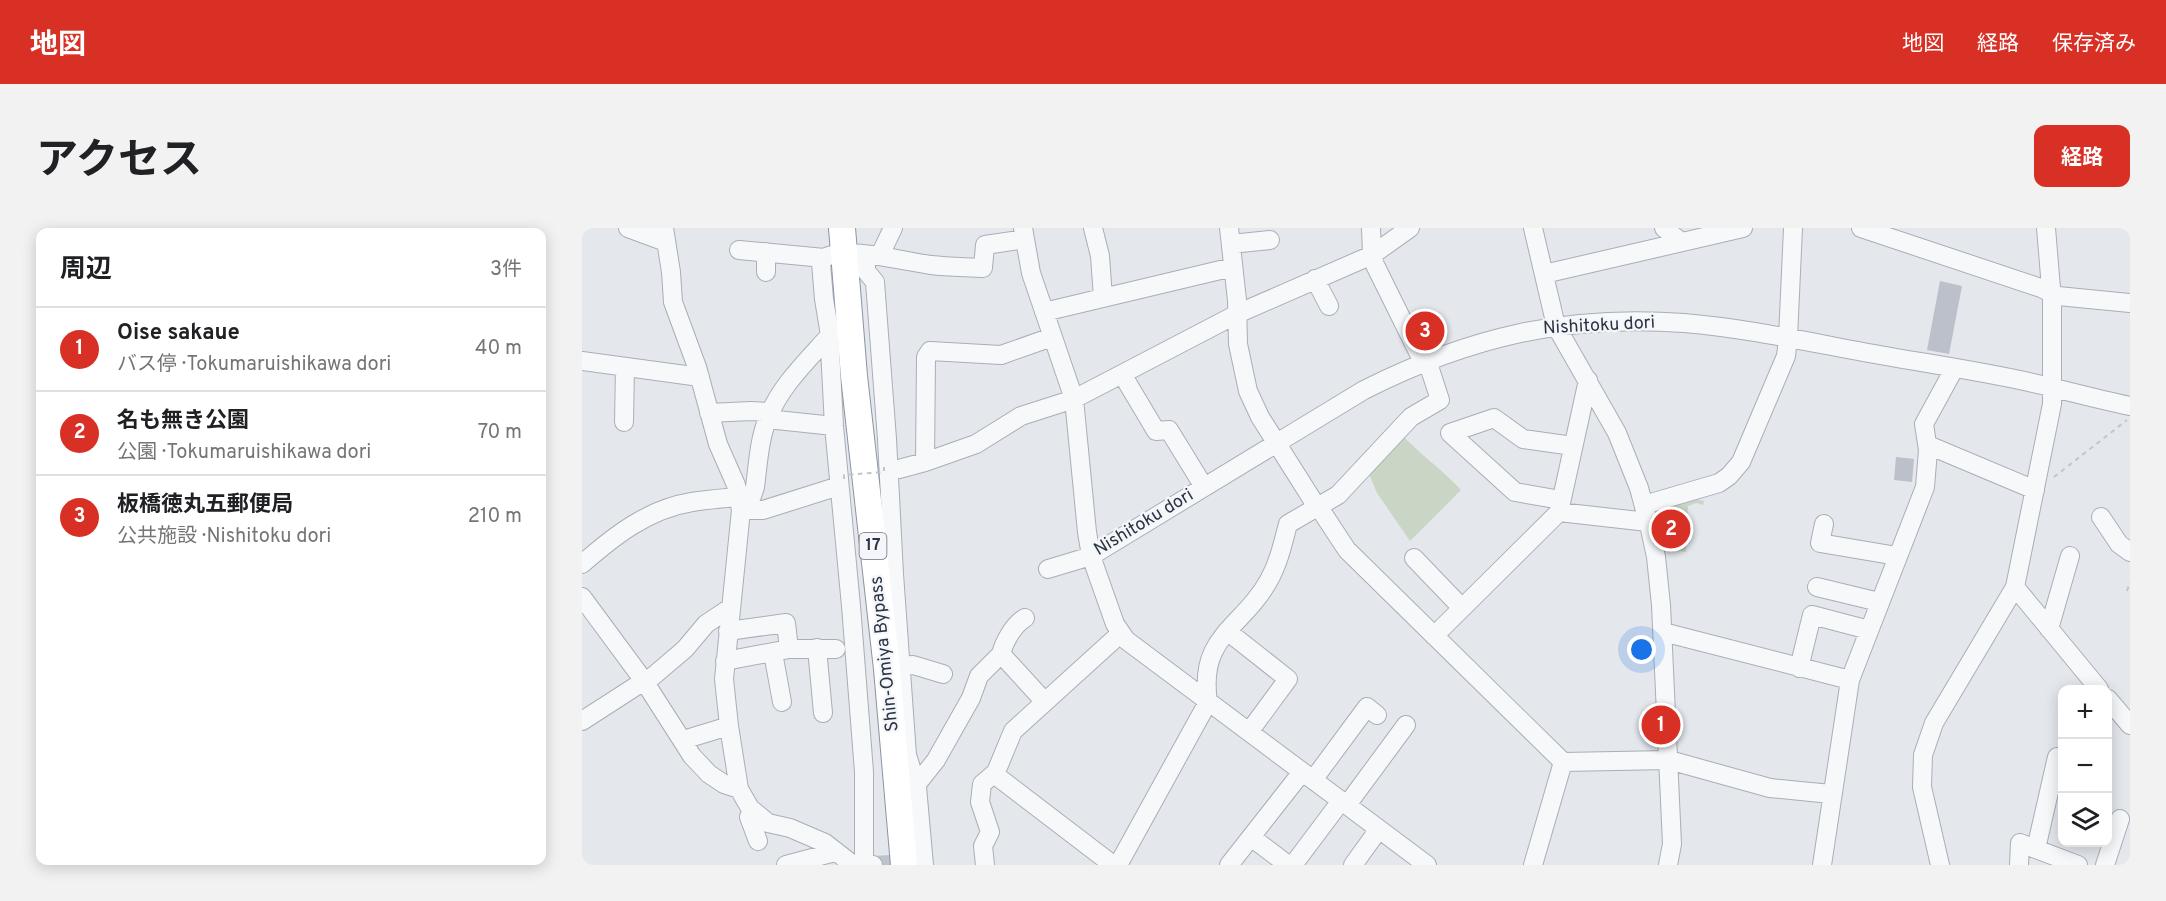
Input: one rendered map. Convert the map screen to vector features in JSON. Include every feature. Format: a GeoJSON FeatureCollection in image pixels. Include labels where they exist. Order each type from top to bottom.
{"type":"FeatureCollection","features":[{"type":"Feature","properties":{"kind":"highway","name":"Shin-Omiya Bypass"},"geometry":{"type":"LineString","coordinates":[[833,228],[850,255],[844,380],[866,570],[878,736],[911,863]]}},
{"type":"Feature","properties":{"kind":"highway","name":"Shin-Omiya Bypass"},"geometry":{"type":"LineString","coordinates":[[842,228],[850,255],[854,376],[887,669],[902,837],[911,863]]}},
{"type":"Feature","properties":{"kind":"street"},"geometry":{"type":"LineString","coordinates":[[628,228],[665,235],[673,302],[700,377],[718,444],[744,501]]}},
{"type":"Feature","properties":{"kind":"street"},"geometry":{"type":"LineString","coordinates":[[850,255],[877,228]]}},
{"type":"Feature","properties":{"kind":"street"},"geometry":{"type":"LineString","coordinates":[[864,865],[864,772],[842,483],[834,426],[830,335],[821,263],[850,255],[893,228]]}},
{"type":"Feature","properties":{"kind":"street"},"geometry":{"type":"LineString","coordinates":[[1093,228],[1100,256],[1103,298]]}},
{"type":"Feature","properties":{"kind":"street"},"geometry":{"type":"LineString","coordinates":[[1371,228],[1372,255],[1375,265],[1425,361],[1449,415],[1450,433],[1515,492],[1560,506],[1646,513],[1725,480],[1744,456],[1786,356],[1793,228]]}},
{"type":"Feature","properties":{"kind":"street"},"geometry":{"type":"LineString","coordinates":[[886,468],[899,469],[976,444],[1021,416],[1074,399],[1237,314],[1372,255],[1410,228]]}},
{"type":"Feature","properties":{"kind":"street"},"geometry":{"type":"LineString","coordinates":[[1533,228],[1556,326],[1617,433],[1646,513],[1658,573],[1663,632],[1672,844],[1668,865]]}},
{"type":"Feature","properties":{"kind":"street"},"geometry":{"type":"LineString","coordinates":[[1664,228],[1681,242]]}},
{"type":"Feature","properties":{"kind":"street"},"geometry":{"type":"LineString","coordinates":[[1544,274],[1743,228]]}},
{"type":"Feature","properties":{"kind":"street"},"geometry":{"type":"LineString","coordinates":[[1861,228],[1889,232],[2042,288],[2058,296],[2130,303]]}},
{"type":"Feature","properties":{"kind":"street"},"geometry":{"type":"LineString","coordinates":[[1940,865],[1922,787],[1923,755],[1934,723],[2015,587],[2053,388],[2051,293],[2046,228]]}},
{"type":"Feature","properties":{"kind":"street"},"geometry":{"type":"LineString","coordinates":[[739,250],[850,255],[934,266],[983,268],[985,245],[1024,233],[1031,273],[1074,399],[1091,556],[1108,605],[1121,633],[1126,640],[1379,829],[1418,862]]}},
{"type":"Feature","properties":{"kind":"street"},"geometry":{"type":"LineString","coordinates":[[1270,240],[1230,236],[1238,344],[1248,391],[1276,443],[1347,550],[1434,636],[1563,762],[1669,760],[1770,788],[1831,794]]}},
{"type":"Feature","properties":{"kind":"street"},"geometry":{"type":"LineString","coordinates":[[766,252],[766,272]]}},
{"type":"Feature","properties":{"kind":"street"},"geometry":{"type":"LineString","coordinates":[[850,255],[875,282],[886,468],[912,819],[910,827],[902,837]]}},
{"type":"Feature","properties":{"kind":"street"},"geometry":{"type":"LineString","coordinates":[[1044,312],[1233,267]]}},
{"type":"Feature","properties":{"kind":"street"},"geometry":{"type":"LineString","coordinates":[[1315,279],[1329,306]]}},
{"type":"Feature","properties":{"kind":"street","name":"Nishitoku dori"},"geometry":{"type":"LineString","coordinates":[[1048,569],[1091,556],[1364,390],[1425,361],[1492,339],[1556,326],[1626,322],[1683,323],[1788,338],[2053,388],[2130,406]]}},
{"type":"Feature","properties":{"kind":"street"},"geometry":{"type":"LineString","coordinates":[[758,842],[745,805],[729,726],[724,679],[730,608],[744,501],[769,416],[784,388],[830,335]]}},
{"type":"Feature","properties":{"kind":"street"},"geometry":{"type":"LineString","coordinates":[[925,462],[926,357],[930,351],[1001,355],[1052,337]]}},
{"type":"Feature","properties":{"kind":"street"},"geometry":{"type":"LineString","coordinates":[[582,361],[700,377]]}},
{"type":"Feature","properties":{"kind":"street"},"geometry":{"type":"LineString","coordinates":[[624,422],[625,367]]}},
{"type":"Feature","properties":{"kind":"street"},"geometry":{"type":"LineString","coordinates":[[1822,865],[1850,680],[1925,487],[1928,445],[1924,424],[1954,369]]}},
{"type":"Feature","properties":{"kind":"street"},"geometry":{"type":"LineString","coordinates":[[1122,374],[1156,431],[1169,430],[1204,487]]}},
{"type":"Feature","properties":{"kind":"street"},"geometry":{"type":"LineString","coordinates":[[1434,636],[1560,506],[1588,380]]}},
{"type":"Feature","properties":{"kind":"street"},"geometry":{"type":"LineString","coordinates":[[709,413],[751,411],[834,426]]}},
{"type":"Feature","properties":{"kind":"street"},"geometry":{"type":"LineString","coordinates":[[1118,865],[1208,702],[1205,683],[1212,652],[1268,581],[1280,557],[1288,524],[1338,495],[1411,417],[1449,415],[1494,418],[1523,439],[1573,446]]}},
{"type":"Feature","properties":{"kind":"street"},"geometry":{"type":"LineString","coordinates":[[1928,445],[2036,484]]}},
{"type":"Feature","properties":{"kind":"street"},"geometry":{"type":"LineString","coordinates":[[582,564],[614,536],[661,510],[690,502],[744,501],[763,510],[842,483]]}},
{"type":"Feature","properties":{"kind":"street"},"geometry":{"type":"LineString","coordinates":[[2101,517],[2119,544],[2130,552]]}},
{"type":"Feature","properties":{"kind":"street"},"geometry":{"type":"LineString","coordinates":[[1824,524],[1820,543],[1897,556]]}},
{"type":"Feature","properties":{"kind":"street"},"geometry":{"type":"LineString","coordinates":[[2049,629],[2070,556]]}},
{"type":"Feature","properties":{"kind":"street"},"geometry":{"type":"LineString","coordinates":[[1414,558],[1462,608]]}},
{"type":"Feature","properties":{"kind":"street"},"geometry":{"type":"LineString","coordinates":[[1817,587],[1879,602]]}},
{"type":"Feature","properties":{"kind":"street"},"geometry":{"type":"LineString","coordinates":[[2015,587],[2096,685]]}},
{"type":"Feature","properties":{"kind":"street"},"geometry":{"type":"LineString","coordinates":[[582,597],[645,682],[692,756],[709,774],[724,784],[768,823],[790,828],[825,843],[852,864],[873,865]]}},
{"type":"Feature","properties":{"kind":"street"},"geometry":{"type":"LineString","coordinates":[[582,721],[645,682],[685,649],[706,624],[730,608]]}},
{"type":"Feature","properties":{"kind":"street"},"geometry":{"type":"LineString","coordinates":[[1799,668],[1812,615],[1869,630]]}},
{"type":"Feature","properties":{"kind":"street"},"geometry":{"type":"LineString","coordinates":[[916,784],[936,760],[971,698],[979,676],[1001,654],[1004,645],[1020,621],[1025,618]]}},
{"type":"Feature","properties":{"kind":"street"},"geometry":{"type":"LineString","coordinates":[[728,630],[786,622],[781,651],[782,702]]}},
{"type":"Feature","properties":{"kind":"street"},"geometry":{"type":"LineString","coordinates":[[1227,631],[1288,679],[1249,732]]}},
{"type":"Feature","properties":{"kind":"street"},"geometry":{"type":"LineString","coordinates":[[1663,632],[1850,680]]}},
{"type":"Feature","properties":{"kind":"street"},"geometry":{"type":"LineString","coordinates":[[985,865],[983,846],[990,832],[980,802],[982,784],[994,774],[1013,731],[1121,633]]}},
{"type":"Feature","properties":{"kind":"street"},"geometry":{"type":"LineString","coordinates":[[817,648],[823,714]]}},
{"type":"Feature","properties":{"kind":"street"},"geometry":{"type":"LineString","coordinates":[[725,661],[781,651],[836,649]]}},
{"type":"Feature","properties":{"kind":"street"},"geometry":{"type":"LineString","coordinates":[[1001,654],[1045,702]]}},
{"type":"Feature","properties":{"kind":"street"},"geometry":{"type":"LineString","coordinates":[[902,666],[913,665],[943,674]]}},
{"type":"Feature","properties":{"kind":"street"},"geometry":{"type":"LineString","coordinates":[[2112,704],[2130,725]]}},
{"type":"Feature","properties":{"kind":"street"},"geometry":{"type":"LineString","coordinates":[[1229,865],[1251,837],[1308,776],[1367,707],[1377,715]]}},
{"type":"Feature","properties":{"kind":"street"},"geometry":{"type":"LineString","coordinates":[[1293,865],[1406,725]]}},
{"type":"Feature","properties":{"kind":"street"},"geometry":{"type":"LineString","coordinates":[[683,740],[729,726]]}},
{"type":"Feature","properties":{"kind":"street"},"geometry":{"type":"LineString","coordinates":[[907,755],[916,784],[911,863]]}},
{"type":"Feature","properties":{"kind":"street"},"geometry":{"type":"LineString","coordinates":[[2036,849],[2057,757]]}},
{"type":"Feature","properties":{"kind":"street"},"geometry":{"type":"LineString","coordinates":[[1533,865],[1563,762]]}},
{"type":"Feature","properties":{"kind":"street"},"geometry":{"type":"LineString","coordinates":[[994,774],[1113,865]]}},
{"type":"Feature","properties":{"kind":"street"},"geometry":{"type":"LineString","coordinates":[[2105,865],[2120,819]]}},
{"type":"Feature","properties":{"kind":"street"},"geometry":{"type":"LineString","coordinates":[[1353,865],[1379,829]]}},
{"type":"Feature","properties":{"kind":"street"},"geometry":{"type":"LineString","coordinates":[[1251,837],[1288,865]]}},
{"type":"Feature","properties":{"kind":"street"},"geometry":{"type":"LineString","coordinates":[[2019,865],[2020,843],[2077,865]]}},
{"type":"Feature","properties":{"kind":"street"},"geometry":{"type":"LineString","coordinates":[[786,865],[835,852]]}},
{"type":"Feature","properties":{"kind":"path"},"geometry":{"type":"LineString","coordinates":[[2036,484],[2049,481],[2129,419],[2130,415]]}},
{"type":"Feature","properties":{"kind":"path"},"geometry":{"type":"LineString","coordinates":[[842,483],[844,475],[884,472],[886,468]]}},
{"type":"Feature","properties":{"kind":"path"},"geometry":{"type":"LineString","coordinates":[[2127,591],[2130,582]]}},
{"type":"Feature","properties":{"kind":"green space"},"geometry":{"type":"Polygon","coordinates":[[[1400,433],[1461,490],[1410,541],[1377,493],[1367,469],[1400,433]]]}},
{"type":"Feature","properties":{"kind":"green space"},"geometry":{"type":"Polygon","coordinates":[[[1696,499],[1704,501],[1703,505],[1696,503],[1688,506],[1686,552],[1659,548],[1651,510],[1696,499]]]}},
{"type":"Feature","properties":{"kind":"building"},"geometry":{"type":"Polygon","coordinates":[[[1940,281],[1962,286],[1949,354],[1927,350],[1940,281]]]}},
{"type":"Feature","properties":{"kind":"building"},"geometry":{"type":"Polygon","coordinates":[[[1896,457],[1914,459],[1912,482],[1894,480],[1896,457]]]}},
{"type":"Feature","properties":{"kind":"tunnel"},"geometry":{"type":"LineString","coordinates":[[873,865],[912,863]]}},
{"type":"Feature","properties":{"kind":"place","name":"板橋徳丸五郵便局"},"geometry":{"type":"Point","coordinates":[1425,331]}},
{"type":"Feature","properties":{"kind":"place","name":"名も無き公園"},"geometry":{"type":"Point","coordinates":[1671,529]}},
{"type":"Feature","properties":{"kind":"place","name":"Oise sakaue"},"geometry":{"type":"Point","coordinates":[1661,725]}}]}
